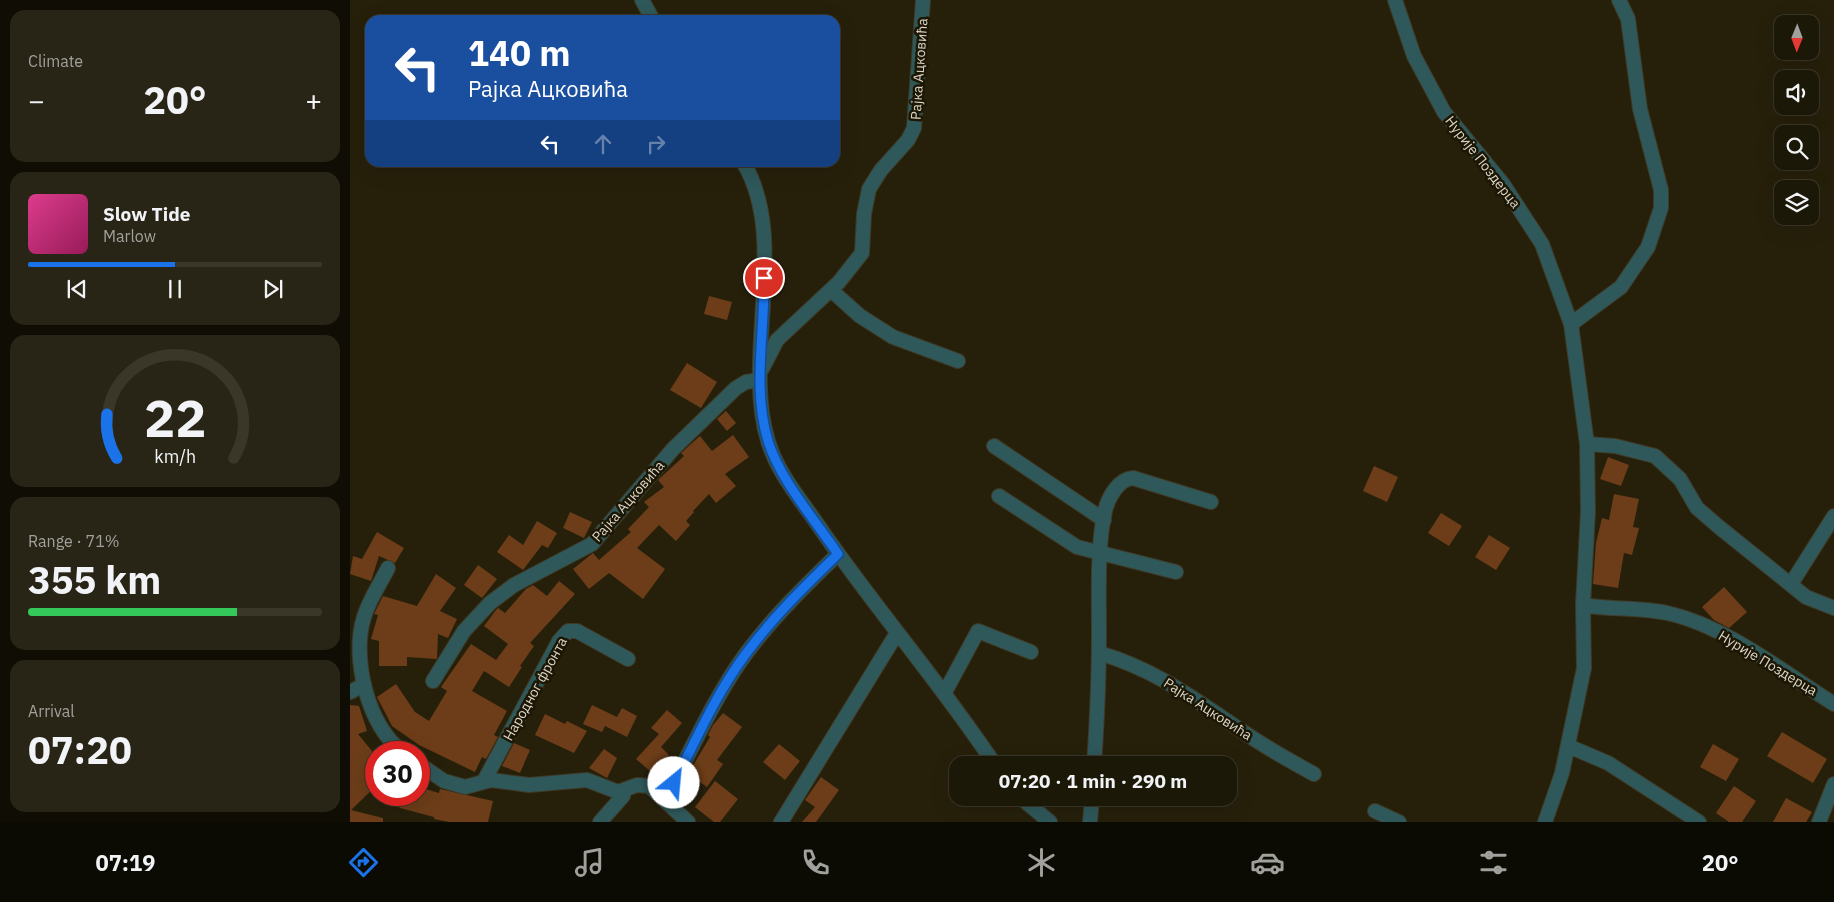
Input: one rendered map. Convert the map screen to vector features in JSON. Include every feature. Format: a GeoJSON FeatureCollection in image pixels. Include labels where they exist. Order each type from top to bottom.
{"type":"FeatureCollection","features":[{"type":"Feature","properties":{"kind":"street"},"geometry":{"type":"LineString","coordinates":[[642,0],[650,15]]}},
{"type":"Feature","properties":{"kind":"street","name":"Рајка Ацковића"},"geometry":{"type":"LineString","coordinates":[[433,681],[464,631],[490,603],[522,580],[584,550],[592,544],[674,449],[722,401],[740,385],[759,377],[777,340],[831,290],[862,253],[865,206],[869,189],[881,170],[908,140],[914,128],[923,0]]}},
{"type":"Feature","properties":{"kind":"street","name":"Нурије Поздерца"},"geometry":{"type":"LineString","coordinates":[[1395,0],[1414,56],[1444,112],[1504,184],[1542,244],[1571,324],[1587,444],[1588,510],[1583,605],[1584,668],[1562,773],[1545,822]]}},
{"type":"Feature","properties":{"kind":"street"},"geometry":{"type":"LineString","coordinates":[[1571,324],[1621,287],[1648,247],[1661,208],[1661,190],[1640,110],[1628,19],[1619,0]]}},
{"type":"Feature","properties":{"kind":"street"},"geometry":{"type":"LineString","coordinates":[[745,167],[754,192],[762,232],[764,300],[759,377],[763,422],[774,457],[838,554],[897,633],[945,692],[989,756]]}},
{"type":"Feature","properties":{"kind":"street"},"geometry":{"type":"LineString","coordinates":[[831,290],[860,316],[893,337],[958,361]]}},
{"type":"Feature","properties":{"kind":"street"},"geometry":{"type":"LineString","coordinates":[[1587,444],[1616,446],[1655,456],[1680,478],[1697,508],[1806,597],[1834,608]]}},
{"type":"Feature","properties":{"kind":"street"},"geometry":{"type":"LineString","coordinates":[[994,446],[1104,520]]}},
{"type":"Feature","properties":{"kind":"street"},"geometry":{"type":"LineString","coordinates":[[1094,756],[1101,554],[1104,520],[1112,494],[1118,486],[1129,478],[1211,502]]}},
{"type":"Feature","properties":{"kind":"street"},"geometry":{"type":"LineString","coordinates":[[1000,496],[1078,547],[1176,572]]}},
{"type":"Feature","properties":{"kind":"street"},"geometry":{"type":"LineString","coordinates":[[1791,584],[1834,516]]}},
{"type":"Feature","properties":{"kind":"street"},"geometry":{"type":"LineString","coordinates":[[665,799],[727,682],[743,657],[774,619],[838,554]]}},
{"type":"Feature","properties":{"kind":"street"},"geometry":{"type":"LineString","coordinates":[[388,568],[364,618],[361,664],[364,684],[371,708],[382,727],[394,741]]}},
{"type":"Feature","properties":{"kind":"street","name":"Нурије Поздерца"},"geometry":{"type":"LineString","coordinates":[[1583,605],[1667,613],[1689,620],[1728,636],[1834,704]]}},
{"type":"Feature","properties":{"kind":"street","name":"Народног фронта"},"geometry":{"type":"LineString","coordinates":[[484,781],[559,641],[568,631],[577,630],[628,659]]}},
{"type":"Feature","properties":{"kind":"street"},"geometry":{"type":"LineString","coordinates":[[945,692],[978,631],[1031,652]]}},
{"type":"Feature","properties":{"kind":"street"},"geometry":{"type":"LineString","coordinates":[[781,822],[897,633]]}},
{"type":"Feature","properties":{"kind":"street","name":"Рајка Ацковића"},"geometry":{"type":"LineString","coordinates":[[1099,652],[1132,663],[1176,686],[1267,748],[1314,774]]}},
{"type":"Feature","properties":{"kind":"street"},"geometry":{"type":"LineString","coordinates":[[350,692],[364,684]]}},
{"type":"Feature","properties":{"kind":"street"},"geometry":{"type":"LineString","coordinates":[[1568,746],[1608,763],[1699,822]]}},
{"type":"Feature","properties":{"kind":"street"},"geometry":{"type":"LineString","coordinates":[[430,771],[444,781],[472,786],[484,781],[529,785],[587,780],[613,791],[624,791],[637,785],[649,786],[688,822]]}},
{"type":"Feature","properties":{"kind":"street"},"geometry":{"type":"LineString","coordinates":[[1819,822],[1834,784]]}},
{"type":"Feature","properties":{"kind":"street"},"geometry":{"type":"LineString","coordinates":[[600,822],[623,796],[624,791]]}},
{"type":"Feature","properties":{"kind":"street"},"geometry":{"type":"LineString","coordinates":[[1031,806],[1050,822]]}},
{"type":"Feature","properties":{"kind":"street"},"geometry":{"type":"LineString","coordinates":[[1090,822],[1091,806]]}},
{"type":"Feature","properties":{"kind":"street"},"geometry":{"type":"LineString","coordinates":[[1374,812],[1399,822]]}},
{"type":"Feature","properties":{"kind":"building"},"geometry":{"type":"Polygon","coordinates":[[[709,296],[732,302],[727,320],[704,314],[709,296]]]}},
{"type":"Feature","properties":{"kind":"building"},"geometry":{"type":"Polygon","coordinates":[[[687,363],[717,382],[701,408],[670,390],[687,363]]]}},
{"type":"Feature","properties":{"kind":"building"},"geometry":{"type":"Polygon","coordinates":[[[726,411],[736,423],[727,431],[717,419],[726,411]]]}},
{"type":"Feature","properties":{"kind":"building"},"geometry":{"type":"Polygon","coordinates":[[[733,435],[749,457],[725,474],[736,486],[716,503],[709,494],[693,511],[686,521],[690,525],[676,541],[659,525],[637,548],[665,569],[643,599],[609,573],[589,589],[573,569],[593,553],[599,560],[631,532],[628,529],[649,507],[644,502],[664,487],[658,480],[684,456],[681,453],[700,436],[712,451],[733,435]]]}},
{"type":"Feature","properties":{"kind":"building"},"geometry":{"type":"Polygon","coordinates":[[[1608,457],[1629,465],[1621,486],[1600,479],[1608,457]]]}},
{"type":"Feature","properties":{"kind":"building"},"geometry":{"type":"Polygon","coordinates":[[[1374,466],[1398,477],[1387,502],[1363,491],[1374,466]]]}},
{"type":"Feature","properties":{"kind":"building"},"geometry":{"type":"Polygon","coordinates":[[[1614,494],[1639,499],[1633,527],[1639,528],[1632,555],[1624,553],[1618,588],[1593,584],[1596,543],[1602,518],[1609,520],[1614,494]]]}},
{"type":"Feature","properties":{"kind":"building"},"geometry":{"type":"Polygon","coordinates":[[[570,512],[592,522],[584,538],[563,528],[570,512]]]}},
{"type":"Feature","properties":{"kind":"building"},"geometry":{"type":"Polygon","coordinates":[[[1441,513],[1462,526],[1449,546],[1428,533],[1441,513]]]}},
{"type":"Feature","properties":{"kind":"building"},"geometry":{"type":"Polygon","coordinates":[[[537,521],[557,533],[548,548],[542,545],[523,570],[497,552],[509,535],[523,545],[537,521]]]}},
{"type":"Feature","properties":{"kind":"building"},"geometry":{"type":"Polygon","coordinates":[[[377,532],[404,548],[395,563],[379,556],[371,581],[350,574],[353,556],[362,559],[377,532]]]}},
{"type":"Feature","properties":{"kind":"building"},"geometry":{"type":"Polygon","coordinates":[[[1489,535],[1510,548],[1496,570],[1475,557],[1489,535]]]}},
{"type":"Feature","properties":{"kind":"building"},"geometry":{"type":"Polygon","coordinates":[[[478,565],[497,579],[482,598],[464,585],[478,565]]]}},
{"type":"Feature","properties":{"kind":"building"},"geometry":{"type":"Polygon","coordinates":[[[436,574],[456,588],[440,611],[457,619],[448,638],[438,634],[437,659],[407,657],[407,666],[379,666],[379,641],[371,639],[378,615],[374,614],[383,596],[417,606],[436,574]]]}},
{"type":"Feature","properties":{"kind":"building"},"geometry":{"type":"Polygon","coordinates":[[[559,581],[575,594],[530,643],[534,646],[520,666],[522,667],[509,687],[484,671],[472,691],[507,711],[494,735],[498,737],[486,759],[482,757],[475,772],[430,750],[430,741],[413,741],[392,726],[377,697],[396,684],[415,712],[429,721],[447,691],[441,687],[471,644],[496,660],[508,644],[484,626],[496,610],[498,608],[505,613],[526,589],[533,585],[547,596],[559,581]]]}},
{"type":"Feature","properties":{"kind":"building"},"geometry":{"type":"Polygon","coordinates":[[[1724,587],[1747,612],[1729,628],[1714,620],[1702,607],[1724,587]]]}},
{"type":"Feature","properties":{"kind":"building"},"geometry":{"type":"Polygon","coordinates":[[[350,705],[359,706],[367,731],[358,734],[365,743],[365,797],[351,810],[383,818],[383,822],[350,822],[350,705]]]}},
{"type":"Feature","properties":{"kind":"building"},"geometry":{"type":"Polygon","coordinates":[[[592,705],[617,717],[622,708],[637,716],[627,737],[605,726],[602,732],[583,724],[592,705]]]}},
{"type":"Feature","properties":{"kind":"building"},"geometry":{"type":"Polygon","coordinates":[[[667,710],[682,723],[661,747],[669,755],[662,762],[669,767],[658,778],[636,759],[659,734],[651,728],[667,710]]]}},
{"type":"Feature","properties":{"kind":"building"},"geometry":{"type":"Polygon","coordinates":[[[723,713],[742,727],[717,760],[723,764],[707,787],[688,774],[710,737],[708,735],[713,725],[723,713]]]}},
{"type":"Feature","properties":{"kind":"building"},"geometry":{"type":"Polygon","coordinates":[[[545,714],[565,724],[567,721],[587,731],[574,753],[535,735],[545,714]]]}},
{"type":"Feature","properties":{"kind":"building"},"geometry":{"type":"Polygon","coordinates":[[[1782,732],[1827,759],[1813,783],[1767,756],[1782,732]]]}},
{"type":"Feature","properties":{"kind":"building"},"geometry":{"type":"Polygon","coordinates":[[[514,743],[530,750],[520,773],[502,766],[514,743]]]}},
{"type":"Feature","properties":{"kind":"building"},"geometry":{"type":"Polygon","coordinates":[[[779,744],[800,761],[785,780],[763,762],[779,744]]]}},
{"type":"Feature","properties":{"kind":"building"},"geometry":{"type":"Polygon","coordinates":[[[1713,744],[1739,759],[1726,781],[1700,767],[1713,744]]]}},
{"type":"Feature","properties":{"kind":"building"},"geometry":{"type":"Polygon","coordinates":[[[604,749],[617,758],[607,778],[589,768],[604,749]]]}},
{"type":"Feature","properties":{"kind":"building"},"geometry":{"type":"Polygon","coordinates":[[[821,777],[839,790],[816,822],[802,822],[815,807],[805,800],[821,777]]]}},
{"type":"Feature","properties":{"kind":"building"},"geometry":{"type":"Polygon","coordinates":[[[715,781],[738,799],[720,822],[714,822],[695,807],[715,781]]]}},
{"type":"Feature","properties":{"kind":"building"},"geometry":{"type":"Polygon","coordinates":[[[1734,786],[1756,801],[1742,822],[1729,822],[1716,813],[1734,786]]]}},
{"type":"Feature","properties":{"kind":"building"},"geometry":{"type":"Polygon","coordinates":[[[440,789],[493,801],[488,822],[449,822],[397,806],[430,806],[430,790],[439,793],[440,789]]]}},
{"type":"Feature","properties":{"kind":"building"},"geometry":{"type":"Polygon","coordinates":[[[1786,798],[1812,812],[1806,822],[1773,822],[1786,798]]]}},
{"type":"Feature","properties":{"kind":"route"},"geometry":{"type":"LineString","coordinates":[[674,783],[727,682],[743,657],[774,619],[838,554],[788,481],[774,457],[768,442],[763,422],[759,380],[764,278]]}}]}
